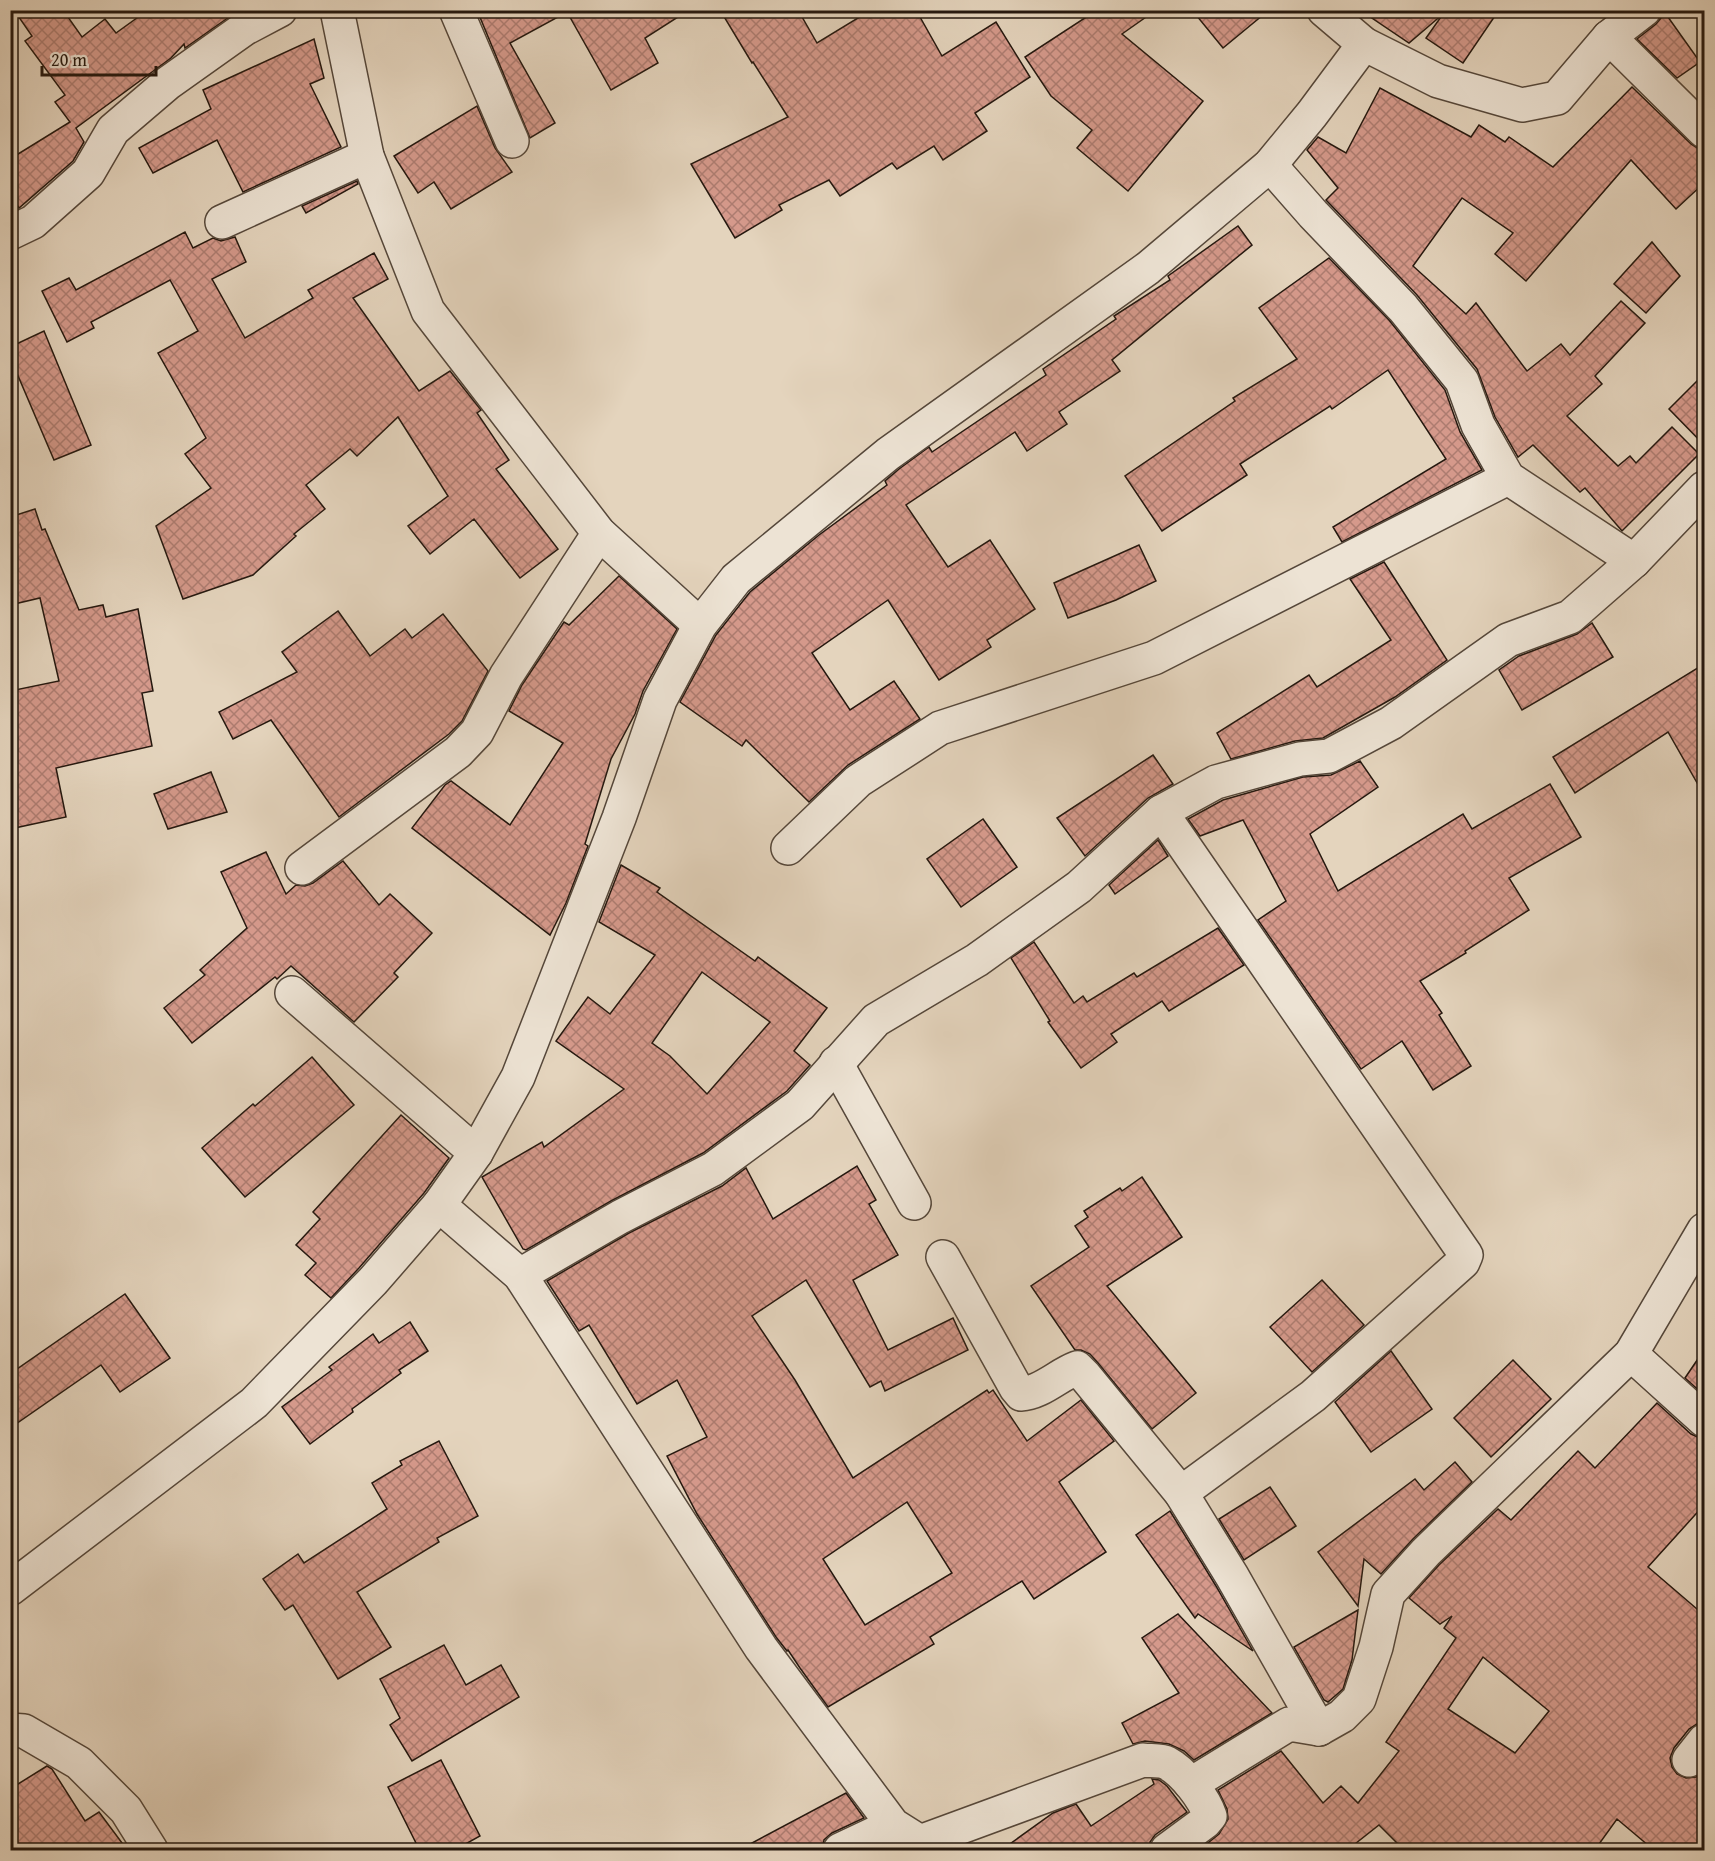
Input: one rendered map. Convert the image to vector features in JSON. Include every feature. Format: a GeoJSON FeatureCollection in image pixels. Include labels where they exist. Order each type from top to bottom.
{"type":"FeatureCollection","features":[{"type":"Feature","properties":{"kind":"street"},"geometry":{"type":"LineString","coordinates":[[10,233],[33,222],[88,173],[113,130],[168,83],[244,29],[280,10]]}},
{"type":"Feature","properties":{"kind":"street"},"geometry":{"type":"LineString","coordinates":[[337,10],[367,156],[428,311],[599,533],[700,625]]}},
{"type":"Feature","properties":{"kind":"street"},"geometry":{"type":"LineString","coordinates":[[456,10],[512,141]]}},
{"type":"Feature","properties":{"kind":"street"},"geometry":{"type":"LineString","coordinates":[[1324,10],[1364,44],[1438,81],[1522,105],[1557,98],[1609,37],[1644,10]]}},
{"type":"Feature","properties":{"kind":"street"},"geometry":{"type":"LineString","coordinates":[[1609,37],[1704,131]]}},
{"type":"Feature","properties":{"kind":"street"},"geometry":{"type":"LineString","coordinates":[[10,1589],[254,1403],[373,1281],[439,1205],[476,1153],[518,1077],[619,818],[660,700],[700,625],[736,579],[888,454],[1148,268],[1270,165],[1312,114],[1364,44]]}},
{"type":"Feature","properties":{"kind":"street"},"geometry":{"type":"LineString","coordinates":[[222,222],[367,156]]}},
{"type":"Feature","properties":{"kind":"street"},"geometry":{"type":"LineString","coordinates":[[1270,165],[1313,214],[1403,308],[1461,381],[1478,425],[1508,478],[1634,561]]}},
{"type":"Feature","properties":{"kind":"street"},"geometry":{"type":"LineString","coordinates":[[788,848],[858,781],[940,728],[1154,658],[1508,478]]}},
{"type":"Feature","properties":{"kind":"street"},"geometry":{"type":"LineString","coordinates":[[520,1275],[620,1217],[713,1169],[800,1105],[876,1020],[978,960],[1079,887],[1161,812],[1216,782],[1300,759],[1329,756],[1391,723],[1508,640],[1570,617],[1634,561],[1704,488]]}},
{"type":"Feature","properties":{"kind":"street"},"geometry":{"type":"LineString","coordinates":[[302,868],[458,753],[477,732],[506,676],[599,533]]}},
{"type":"Feature","properties":{"kind":"street"},"geometry":{"type":"LineString","coordinates":[[1161,812],[1466,1255],[1463,1262],[1313,1396],[1181,1494]]}},
{"type":"Feature","properties":{"kind":"street"},"geometry":{"type":"LineString","coordinates":[[292,993],[476,1153]]}},
{"type":"Feature","properties":{"kind":"street"},"geometry":{"type":"LineString","coordinates":[[836,1063],[914,1203]]}},
{"type":"Feature","properties":{"kind":"street"},"geometry":{"type":"LineString","coordinates":[[439,1205],[520,1275],[761,1648],[913,1839]]}},
{"type":"Feature","properties":{"kind":"street"},"geometry":{"type":"LineString","coordinates":[[1191,1784],[1288,1724],[1319,1729],[1342,1716],[1359,1699],[1376,1647],[1388,1594],[1426,1552],[1631,1354],[1704,1230]]}},
{"type":"Feature","properties":{"kind":"street"},"geometry":{"type":"LineString","coordinates":[[943,1257],[1021,1394],[1030,1394],[1065,1372],[1077,1368],[1181,1494],[1232,1576],[1319,1729]]}},
{"type":"Feature","properties":{"kind":"street"},"geometry":{"type":"LineString","coordinates":[[1631,1354],[1704,1420]]}},
{"type":"Feature","properties":{"kind":"street"},"geometry":{"type":"LineString","coordinates":[[10,1730],[24,1731],[79,1763],[126,1810],[151,1851]]}},
{"type":"Feature","properties":{"kind":"street"},"geometry":{"type":"LineString","coordinates":[[840,1851],[913,1839],[1143,1760],[1166,1762],[1191,1784],[1210,1816],[1206,1822],[1167,1851]]}},
{"type":"Feature","properties":{"kind":"building"},"geometry":{"type":"Polygon","coordinates":[[[14,10],[63,10],[82,37],[105,19],[116,33],[148,10],[239,10],[185,48],[184,44],[171,58],[76,128],[84,142],[73,161],[19,208],[10,194],[10,159],[70,122],[55,102],[65,95],[25,41],[32,36],[14,10]]]}},
{"type":"Feature","properties":{"kind":"building"},"geometry":{"type":"Polygon","coordinates":[[[477,10],[491,10],[492,14],[499,10],[689,10],[645,38],[658,63],[611,90],[567,12],[510,43],[555,123],[530,138],[477,10]]]}},
{"type":"Feature","properties":{"kind":"building"},"geometry":{"type":"Polygon","coordinates":[[[720,10],[798,10],[817,43],[871,10],[916,10],[942,56],[996,22],[1030,77],[975,113],[987,131],[943,160],[934,146],[897,169],[892,163],[840,196],[829,180],[779,205],[782,210],[735,238],[691,164],[788,117],[720,10]]]}},
{"type":"Feature","properties":{"kind":"building"},"geometry":{"type":"Polygon","coordinates":[[[1097,10],[1156,10],[1122,34],[1203,101],[1128,191],[1077,148],[1092,130],[1051,96],[1025,57],[1097,10]]]}},
{"type":"Feature","properties":{"kind":"building"},"geometry":{"type":"Polygon","coordinates":[[[1192,10],[1269,10],[1223,48],[1192,10]]]}},
{"type":"Feature","properties":{"kind":"building"},"geometry":{"type":"Polygon","coordinates":[[[1360,10],[1499,10],[1463,63],[1426,38],[1443,14],[1409,43],[1360,10]]]}},
{"type":"Feature","properties":{"kind":"building"},"geometry":{"type":"Polygon","coordinates":[[[1663,10],[1700,62],[1677,78],[1637,39],[1656,24],[1663,10]]]}},
{"type":"Feature","properties":{"kind":"building"},"geometry":{"type":"Polygon","coordinates":[[[314,39],[324,78],[310,84],[341,147],[243,192],[217,140],[153,173],[139,148],[211,109],[203,90],[314,39]]]}},
{"type":"Feature","properties":{"kind":"building"},"geometry":{"type":"Polygon","coordinates":[[[1632,87],[1691,144],[1704,149],[1704,183],[1676,209],[1631,160],[1526,281],[1495,254],[1513,233],[1462,198],[1413,266],[1466,314],[1476,303],[1527,371],[1561,344],[1570,355],[1621,301],[1645,323],[1595,376],[1602,384],[1567,416],[1618,466],[1630,456],[1636,463],[1672,427],[1699,454],[1622,531],[1585,488],[1580,492],[1533,445],[1518,457],[1495,417],[1477,369],[1417,295],[1326,200],[1338,188],[1307,150],[1318,137],[1346,153],[1380,88],[1471,137],[1479,125],[1505,142],[1509,137],[1553,167],[1632,87]]]}},
{"type":"Feature","properties":{"kind":"building"},"geometry":{"type":"Polygon","coordinates":[[[477,106],[495,148],[512,172],[451,209],[434,182],[418,193],[394,156],[477,106]]]}},
{"type":"Feature","properties":{"kind":"building"},"geometry":{"type":"Polygon","coordinates":[[[357,181],[358,184],[306,213],[302,206],[357,181]]]}},
{"type":"Feature","properties":{"kind":"building"},"geometry":{"type":"Polygon","coordinates":[[[1238,226],[1252,245],[1112,360],[1120,371],[1059,412],[1067,424],[1027,451],[1015,432],[906,505],[948,567],[990,540],[1035,609],[987,640],[991,647],[939,680],[888,600],[812,653],[850,710],[894,681],[920,719],[848,765],[809,802],[746,740],[742,746],[680,702],[716,635],[750,592],[819,535],[887,485],[885,481],[899,469],[929,447],[932,452],[1046,375],[1043,369],[1116,319],[1114,316],[1170,280],[1168,276],[1238,226]]]}},
{"type":"Feature","properties":{"kind":"building"},"geometry":{"type":"Polygon","coordinates":[[[185,232],[193,248],[213,238],[221,241],[235,237],[246,262],[212,279],[245,338],[313,298],[308,290],[374,253],[388,279],[353,298],[419,391],[450,371],[481,410],[477,413],[509,460],[496,469],[558,549],[520,578],[474,519],[430,554],[408,526],[448,496],[398,417],[357,456],[350,449],[306,485],[325,509],[294,534],[296,536],[253,575],[183,599],[156,526],[211,488],[185,454],[206,438],[158,353],[198,331],[170,280],[91,322],[94,328],[67,342],[42,291],[69,278],[76,290],[185,232]]]}},
{"type":"Feature","properties":{"kind":"building"},"geometry":{"type":"Polygon","coordinates":[[[1652,242],[1680,276],[1646,313],[1614,284],[1652,242]]]}},
{"type":"Feature","properties":{"kind":"building"},"geometry":{"type":"Polygon","coordinates":[[[1329,258],[1389,320],[1445,390],[1460,432],[1482,470],[1342,542],[1333,527],[1446,459],[1388,370],[1332,409],[1330,406],[1240,464],[1247,475],[1162,531],[1125,476],[1235,401],[1233,398],[1297,359],[1259,308],[1329,258]]]}},
{"type":"Feature","properties":{"kind":"building"},"geometry":{"type":"Polygon","coordinates":[[[44,331],[91,445],[54,460],[10,357],[10,347],[44,331]]]}},
{"type":"Feature","properties":{"kind":"building"},"geometry":{"type":"Polygon","coordinates":[[[1704,374],[1704,445],[1669,409],[1704,374]]]}},
{"type":"Feature","properties":{"kind":"building"},"geometry":{"type":"Polygon","coordinates":[[[35,509],[42,530],[45,529],[79,610],[103,605],[106,617],[138,609],[153,691],[142,693],[152,746],[56,768],[66,817],[10,829],[10,691],[59,681],[40,598],[10,605],[10,517],[35,509]]]}},
{"type":"Feature","properties":{"kind":"building"},"geometry":{"type":"Polygon","coordinates":[[[1139,545],[1156,581],[1116,600],[1068,618],[1054,583],[1139,545]]]}},
{"type":"Feature","properties":{"kind":"building"},"geometry":{"type":"Polygon","coordinates":[[[1384,562],[1447,660],[1395,697],[1323,738],[1295,741],[1231,759],[1217,733],[1309,675],[1317,687],[1391,640],[1350,579],[1384,562]]]}},
{"type":"Feature","properties":{"kind":"building"},"geometry":{"type":"Polygon","coordinates":[[[619,576],[677,629],[643,691],[635,714],[611,759],[585,844],[588,846],[566,903],[550,935],[412,828],[445,785],[451,781],[510,825],[563,743],[509,711],[522,685],[564,622],[569,625],[619,576]]]}},
{"type":"Feature","properties":{"kind":"building"},"geometry":{"type":"Polygon","coordinates":[[[338,611],[370,656],[405,629],[412,638],[443,614],[488,671],[462,721],[449,734],[339,817],[271,720],[233,739],[219,712],[297,672],[282,652],[338,611]]]}},
{"type":"Feature","properties":{"kind":"building"},"geometry":{"type":"Polygon","coordinates":[[[1592,623],[1613,657],[1522,710],[1499,670],[1519,656],[1577,634],[1592,623]]]}},
{"type":"Feature","properties":{"kind":"building"},"geometry":{"type":"Polygon","coordinates":[[[1704,664],[1704,795],[1668,732],[1575,793],[1553,757],[1704,664]]]}},
{"type":"Feature","properties":{"kind":"building"},"geometry":{"type":"Polygon","coordinates":[[[1153,755],[1173,784],[1148,798],[1085,856],[1057,818],[1153,755]]]}},
{"type":"Feature","properties":{"kind":"building"},"geometry":{"type":"Polygon","coordinates":[[[1360,761],[1378,787],[1310,834],[1338,891],[1463,814],[1472,829],[1550,784],[1581,837],[1509,878],[1529,910],[1420,981],[1442,1013],[1439,1015],[1471,1066],[1433,1090],[1402,1041],[1361,1069],[1258,920],[1286,901],[1243,820],[1200,836],[1188,819],[1223,800],[1303,777],[1331,775],[1360,761]]]}},
{"type":"Feature","properties":{"kind":"building"},"geometry":{"type":"Polygon","coordinates":[[[211,772],[227,812],[168,829],[154,794],[211,772]]]}},
{"type":"Feature","properties":{"kind":"building"},"geometry":{"type":"Polygon","coordinates":[[[983,819],[1017,867],[961,907],[927,859],[983,819]]]}},
{"type":"Feature","properties":{"kind":"building"},"geometry":{"type":"Polygon","coordinates":[[[1158,840],[1168,856],[1115,894],[1109,885],[1158,840]]]}},
{"type":"Feature","properties":{"kind":"building"},"geometry":{"type":"Polygon","coordinates":[[[266,852],[286,894],[296,885],[305,886],[313,883],[343,861],[379,905],[390,894],[432,933],[394,973],[398,977],[354,1022],[291,966],[192,1043],[164,1008],[205,975],[200,970],[247,928],[221,872],[266,852]]]}},
{"type":"Feature","properties":{"kind":"building"},"geometry":{"type":"Polygon","coordinates":[[[621,865],[660,888],[657,892],[755,961],[758,957],[827,1008],[794,1051],[810,1065],[787,1091],[703,1153],[611,1201],[526,1250],[523,1249],[482,1177],[542,1142],[544,1147],[624,1089],[556,1041],[588,997],[610,1014],[655,955],[599,922],[621,865]],[[702,972],[652,1043],[670,1056],[707,1094],[770,1022],[702,972]]]}},
{"type":"Feature","properties":{"kind":"building"},"geometry":{"type":"Polygon","coordinates":[[[1218,928],[1244,965],[1169,1011],[1162,1001],[1111,1034],[1117,1042],[1081,1068],[1048,1022],[1050,1021],[1011,958],[1034,942],[1074,1003],[1083,996],[1087,1002],[1134,973],[1137,977],[1218,928]]]}},
{"type":"Feature","properties":{"kind":"building"},"geometry":{"type":"Polygon","coordinates":[[[312,1057],[354,1105],[245,1197],[202,1148],[312,1057]]]}},
{"type":"Feature","properties":{"kind":"building"},"geometry":{"type":"Polygon","coordinates":[[[401,1115],[449,1158],[424,1193],[331,1298],[305,1275],[316,1263],[296,1245],[320,1219],[313,1212],[401,1115]]]}},
{"type":"Feature","properties":{"kind":"building"},"geometry":{"type":"Polygon","coordinates":[[[857,1166],[876,1200],[869,1204],[898,1255],[853,1280],[888,1350],[953,1318],[968,1350],[885,1391],[881,1381],[870,1387],[806,1280],[752,1316],[795,1380],[853,1478],[987,1390],[989,1393],[993,1390],[1027,1441],[1081,1400],[1114,1441],[1059,1482],[1106,1552],[1034,1599],[1022,1581],[930,1637],[934,1644],[828,1707],[788,1650],[776,1637],[697,1514],[667,1456],[707,1437],[677,1380],[637,1404],[589,1325],[579,1331],[547,1281],[629,1233],[722,1186],[746,1168],[773,1219],[857,1166]],[[907,1502],[823,1559],[865,1625],[952,1573],[907,1502]]]}},
{"type":"Feature","properties":{"kind":"building"},"geometry":{"type":"Polygon","coordinates":[[[1142,1177],[1182,1237],[1107,1286],[1196,1393],[1152,1429],[1090,1354],[1075,1350],[1031,1286],[1089,1247],[1075,1226],[1088,1217],[1084,1211],[1120,1188],[1122,1191],[1142,1177]]]}},
{"type":"Feature","properties":{"kind":"building"},"geometry":{"type":"Polygon","coordinates":[[[1322,1280],[1364,1325],[1312,1372],[1270,1327],[1322,1280]]]}},
{"type":"Feature","properties":{"kind":"building"},"geometry":{"type":"Polygon","coordinates":[[[125,1294],[170,1358],[120,1392],[101,1365],[10,1428],[10,1374],[125,1294]]]}},
{"type":"Feature","properties":{"kind":"building"},"geometry":{"type":"Polygon","coordinates":[[[410,1322],[428,1351],[399,1370],[401,1373],[310,1444],[282,1407],[332,1370],[329,1367],[373,1334],[379,1343],[410,1322]]]}},
{"type":"Feature","properties":{"kind":"building"},"geometry":{"type":"Polygon","coordinates":[[[1704,1350],[1704,1395],[1685,1378],[1704,1350]]]}},
{"type":"Feature","properties":{"kind":"building"},"geometry":{"type":"Polygon","coordinates":[[[1391,1351],[1432,1409],[1371,1452],[1335,1402],[1391,1351]]]}},
{"type":"Feature","properties":{"kind":"building"},"geometry":{"type":"Polygon","coordinates":[[[1513,1360],[1551,1399],[1491,1457],[1454,1418],[1513,1360]]]}},
{"type":"Feature","properties":{"kind":"building"},"geometry":{"type":"Polygon","coordinates":[[[1657,1403],[1691,1434],[1704,1438],[1704,1505],[1648,1567],[1704,1615],[1704,1723],[1689,1729],[1674,1748],[1670,1758],[1677,1774],[1686,1778],[1696,1777],[1704,1771],[1704,1840],[1696,1851],[1655,1851],[1617,1819],[1594,1851],[1405,1851],[1379,1825],[1346,1851],[1198,1851],[1219,1834],[1228,1819],[1227,1809],[1218,1790],[1281,1751],[1323,1803],[1341,1786],[1358,1803],[1399,1751],[1386,1742],[1456,1638],[1444,1628],[1452,1616],[1440,1624],[1409,1598],[1439,1565],[1498,1509],[1511,1520],[1578,1451],[1595,1468],[1657,1403]],[[1483,1657],[1448,1709],[1515,1753],[1549,1711],[1483,1657]]]}},
{"type":"Feature","properties":{"kind":"building"},"geometry":{"type":"Polygon","coordinates":[[[439,1441],[478,1516],[437,1538],[439,1542],[357,1592],[391,1647],[338,1679],[293,1605],[285,1610],[263,1579],[298,1554],[304,1563],[387,1509],[372,1483],[402,1465],[400,1461],[439,1441]]]}},
{"type":"Feature","properties":{"kind":"building"},"geometry":{"type":"Polygon","coordinates":[[[1455,1462],[1472,1482],[1413,1539],[1381,1574],[1364,1559],[1358,1606],[1318,1552],[1415,1479],[1424,1490],[1455,1462]]]}},
{"type":"Feature","properties":{"kind":"building"},"geometry":{"type":"Polygon","coordinates":[[[1270,1487],[1296,1526],[1244,1560],[1219,1519],[1270,1487]]]}},
{"type":"Feature","properties":{"kind":"building"},"geometry":{"type":"Polygon","coordinates":[[[1170,1511],[1253,1651],[1198,1614],[1195,1618],[1136,1535],[1170,1511]]]}},
{"type":"Feature","properties":{"kind":"building"},"geometry":{"type":"Polygon","coordinates":[[[1358,1610],[1352,1660],[1343,1689],[1328,1702],[1324,1700],[1294,1647],[1358,1610]]]}},
{"type":"Feature","properties":{"kind":"building"},"geometry":{"type":"Polygon","coordinates":[[[1178,1614],[1272,1713],[1194,1760],[1184,1751],[1169,1744],[1145,1741],[1133,1744],[1122,1723],[1179,1693],[1142,1638],[1178,1614]]]}},
{"type":"Feature","properties":{"kind":"building"},"geometry":{"type":"Polygon","coordinates":[[[444,1645],[466,1685],[501,1665],[519,1697],[412,1761],[390,1725],[400,1718],[380,1679],[444,1645]]]}},
{"type":"Feature","properties":{"kind":"building"},"geometry":{"type":"Polygon","coordinates":[[[441,1760],[480,1836],[453,1851],[420,1851],[388,1787],[441,1760]]]}},
{"type":"Feature","properties":{"kind":"building"},"geometry":{"type":"Polygon","coordinates":[[[47,1766],[52,1769],[85,1821],[99,1812],[128,1851],[10,1851],[10,1789],[47,1766]]]}},
{"type":"Feature","properties":{"kind":"building"},"geometry":{"type":"Polygon","coordinates":[[[1152,1779],[1159,1780],[1167,1786],[1187,1812],[1155,1835],[1150,1842],[1149,1851],[1000,1851],[1053,1813],[1076,1804],[1091,1826],[1154,1784],[1152,1779]]]}},
{"type":"Feature","properties":{"kind":"building"},"geometry":{"type":"Polygon","coordinates":[[[846,1793],[864,1818],[832,1833],[824,1840],[822,1851],[737,1851],[846,1793]]]}}]}
